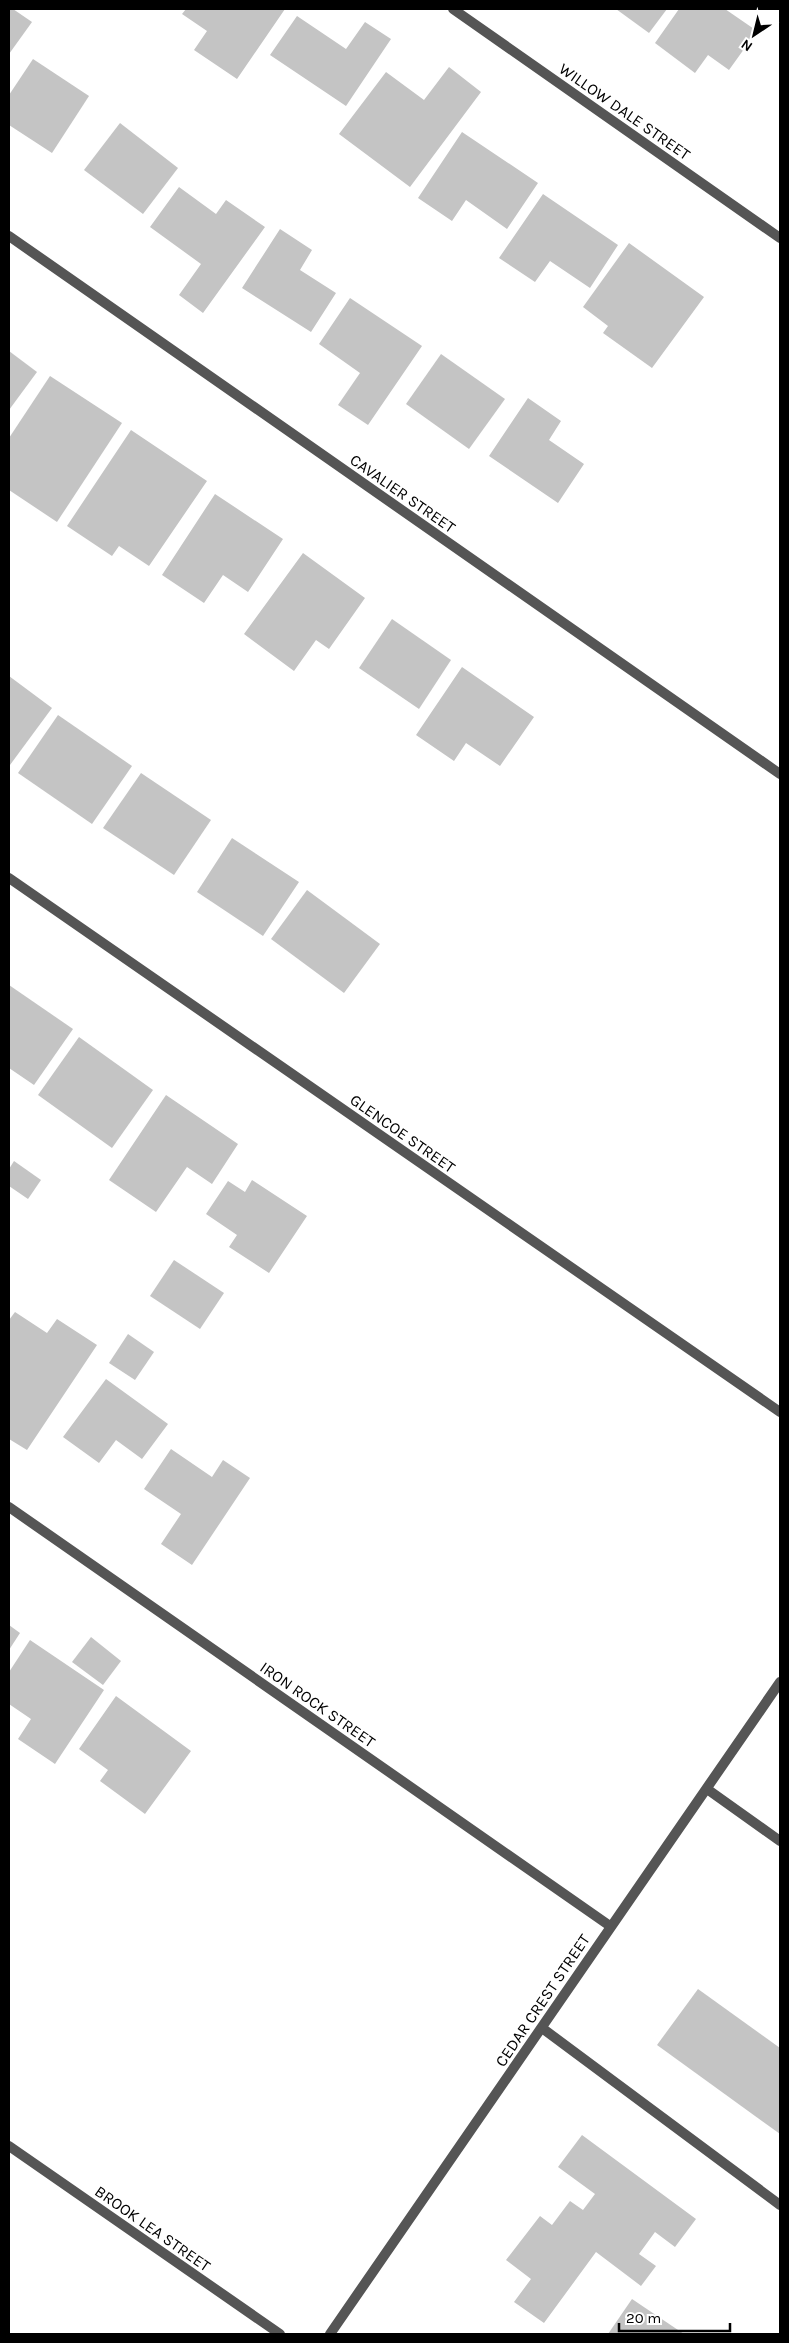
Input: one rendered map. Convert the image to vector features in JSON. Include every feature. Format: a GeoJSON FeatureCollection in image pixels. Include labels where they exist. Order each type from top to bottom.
{"type":"FeatureCollection","features":[{"type":"Feature","properties":{"kind":"street","name":"WILLOW DALE STREET"},"geometry":{"type":"LineString","coordinates":[[453,9],[780,238]]}},
{"type":"Feature","properties":{"kind":"street","name":"CAVALIER STREET"},"geometry":{"type":"LineString","coordinates":[[9,236],[780,774]]}},
{"type":"Feature","properties":{"kind":"street","name":"GLENCOE STREET"},"geometry":{"type":"LineString","coordinates":[[9,878],[780,1412]]}},
{"type":"Feature","properties":{"kind":"street","name":"IRON ROCK STREET"},"geometry":{"type":"LineString","coordinates":[[9,1507],[610,1926]]}},
{"type":"Feature","properties":{"kind":"street","name":"CEDAR CREST STREET"},"geometry":{"type":"LineString","coordinates":[[330,2334],[780,1682]]}},
{"type":"Feature","properties":{"kind":"street"},"geometry":{"type":"LineString","coordinates":[[706,1789],[780,1841]]}},
{"type":"Feature","properties":{"kind":"street"},"geometry":{"type":"LineString","coordinates":[[542,2028],[780,2205]]}},
{"type":"Feature","properties":{"kind":"street","name":"BROOK LEA STREET"},"geometry":{"type":"LineString","coordinates":[[9,2146],[280,2334]]}},
{"type":"Feature","properties":{"kind":"building"},"geometry":{"type":"Polygon","coordinates":[[[9,9],[13,9],[32,22],[9,54],[9,9]]]}},
{"type":"Feature","properties":{"kind":"building"},"geometry":{"type":"Polygon","coordinates":[[[186,9],[285,9],[237,79],[194,50],[207,31],[182,14],[186,9]]]}},
{"type":"Feature","properties":{"kind":"building"},"geometry":{"type":"Polygon","coordinates":[[[616,9],[667,9],[649,33],[616,9]]]}},
{"type":"Feature","properties":{"kind":"building"},"geometry":{"type":"Polygon","coordinates":[[[679,9],[725,9],[757,31],[729,70],[708,55],[695,73],[655,43],[679,9]]]}},
{"type":"Feature","properties":{"kind":"building"},"geometry":{"type":"Polygon","coordinates":[[[297,16],[346,49],[365,22],[391,39],[346,106],[270,55],[297,16]]]}},
{"type":"Feature","properties":{"kind":"building"},"geometry":{"type":"Polygon","coordinates":[[[33,59],[89,96],[52,153],[9,125],[9,95],[33,59]]]}},
{"type":"Feature","properties":{"kind":"building"},"geometry":{"type":"Polygon","coordinates":[[[449,67],[481,92],[410,187],[339,134],[386,72],[424,100],[449,67]]]}},
{"type":"Feature","properties":{"kind":"building"},"geometry":{"type":"Polygon","coordinates":[[[120,123],[178,168],[143,214],[84,170],[120,123]]]}},
{"type":"Feature","properties":{"kind":"building"},"geometry":{"type":"Polygon","coordinates":[[[462,132],[538,183],[507,229],[466,200],[452,221],[418,198],[462,132]]]}},
{"type":"Feature","properties":{"kind":"building"},"geometry":{"type":"Polygon","coordinates":[[[179,187],[216,214],[226,200],[265,227],[203,313],[179,295],[201,264],[150,227],[179,187]]]}},
{"type":"Feature","properties":{"kind":"building"},"geometry":{"type":"Polygon","coordinates":[[[543,194],[618,245],[590,288],[550,261],[535,282],[499,258],[543,194]]]}},
{"type":"Feature","properties":{"kind":"building"},"geometry":{"type":"Polygon","coordinates":[[[280,229],[312,250],[300,270],[336,293],[311,332],[242,288],[280,229]]]}},
{"type":"Feature","properties":{"kind":"building"},"geometry":{"type":"Polygon","coordinates":[[[629,243],[704,297],[652,368],[603,333],[608,326],[583,307],[629,243]]]}},
{"type":"Feature","properties":{"kind":"building"},"geometry":{"type":"Polygon","coordinates":[[[350,298],[422,346],[368,425],[338,405],[360,373],[319,344],[350,298]]]}},
{"type":"Feature","properties":{"kind":"building"},"geometry":{"type":"Polygon","coordinates":[[[9,351],[37,372],[9,410],[9,351]]]}},
{"type":"Feature","properties":{"kind":"building"},"geometry":{"type":"Polygon","coordinates":[[[441,354],[505,399],[469,449],[406,404],[441,354]]]}},
{"type":"Feature","properties":{"kind":"building"},"geometry":{"type":"Polygon","coordinates":[[[50,376],[122,423],[57,522],[9,490],[9,438],[50,376]]]}},
{"type":"Feature","properties":{"kind":"building"},"geometry":{"type":"Polygon","coordinates":[[[528,398],[561,421],[549,440],[584,464],[558,503],[489,456],[528,398]]]}},
{"type":"Feature","properties":{"kind":"building"},"geometry":{"type":"Polygon","coordinates":[[[131,430],[207,481],[149,566],[119,546],[112,556],[67,526],[131,430]]]}},
{"type":"Feature","properties":{"kind":"building"},"geometry":{"type":"Polygon","coordinates":[[[215,494],[283,539],[248,592],[223,575],[204,603],[162,575],[215,494]]]}},
{"type":"Feature","properties":{"kind":"building"},"geometry":{"type":"Polygon","coordinates":[[[303,553],[365,598],[329,649],[316,640],[294,671],[244,634],[303,553]]]}},
{"type":"Feature","properties":{"kind":"building"},"geometry":{"type":"Polygon","coordinates":[[[392,619],[451,660],[419,709],[359,668],[392,619]]]}},
{"type":"Feature","properties":{"kind":"building"},"geometry":{"type":"Polygon","coordinates":[[[462,667],[534,717],[500,766],[466,743],[454,761],[416,735],[462,667]]]}},
{"type":"Feature","properties":{"kind":"building"},"geometry":{"type":"Polygon","coordinates":[[[9,676],[52,708],[10,765],[9,764],[9,676]]]}},
{"type":"Feature","properties":{"kind":"building"},"geometry":{"type":"Polygon","coordinates":[[[58,715],[132,766],[92,824],[18,773],[58,715]]]}},
{"type":"Feature","properties":{"kind":"building"},"geometry":{"type":"Polygon","coordinates":[[[141,773],[211,820],[174,875],[103,828],[141,773]]]}},
{"type":"Feature","properties":{"kind":"building"},"geometry":{"type":"Polygon","coordinates":[[[232,838],[299,882],[263,936],[197,892],[232,838]]]}},
{"type":"Feature","properties":{"kind":"building"},"geometry":{"type":"Polygon","coordinates":[[[307,890],[380,944],[344,993],[271,939],[307,890]]]}},
{"type":"Feature","properties":{"kind":"building"},"geometry":{"type":"Polygon","coordinates":[[[9,985],[73,1029],[34,1085],[9,1068],[9,985]]]}},
{"type":"Feature","properties":{"kind":"building"},"geometry":{"type":"Polygon","coordinates":[[[79,1037],[153,1090],[112,1148],[38,1095],[79,1037]]]}},
{"type":"Feature","properties":{"kind":"building"},"geometry":{"type":"Polygon","coordinates":[[[166,1095],[238,1144],[212,1184],[187,1167],[156,1212],[109,1180],[166,1095]]]}},
{"type":"Feature","properties":{"kind":"building"},"geometry":{"type":"Polygon","coordinates":[[[14,1161],[41,1180],[28,1199],[9,1186],[9,1169],[14,1161]]]}},
{"type":"Feature","properties":{"kind":"building"},"geometry":{"type":"Polygon","coordinates":[[[252,1180],[307,1216],[269,1273],[229,1247],[237,1235],[206,1214],[228,1181],[245,1192],[252,1180]]]}},
{"type":"Feature","properties":{"kind":"building"},"geometry":{"type":"Polygon","coordinates":[[[174,1260],[224,1293],[200,1329],[150,1296],[174,1260]]]}},
{"type":"Feature","properties":{"kind":"building"},"geometry":{"type":"Polygon","coordinates":[[[15,1312],[47,1333],[57,1319],[97,1345],[27,1450],[9,1439],[9,1320],[15,1312]]]}},
{"type":"Feature","properties":{"kind":"building"},"geometry":{"type":"Polygon","coordinates":[[[128,1334],[154,1352],[135,1380],[109,1363],[128,1334]]]}},
{"type":"Feature","properties":{"kind":"building"},"geometry":{"type":"Polygon","coordinates":[[[106,1379],[168,1424],[142,1459],[116,1440],[99,1463],[63,1437],[106,1379]]]}},
{"type":"Feature","properties":{"kind":"building"},"geometry":{"type":"Polygon","coordinates":[[[171,1449],[212,1477],[223,1460],[250,1478],[192,1565],[161,1544],[181,1514],[144,1489],[171,1449]]]}},
{"type":"Feature","properties":{"kind":"building"},"geometry":{"type":"Polygon","coordinates":[[[9,1625],[20,1633],[9,1650],[9,1625]]]}},
{"type":"Feature","properties":{"kind":"building"},"geometry":{"type":"Polygon","coordinates":[[[91,1637],[121,1661],[103,1685],[72,1662],[91,1637]]]}},
{"type":"Feature","properties":{"kind":"building"},"geometry":{"type":"Polygon","coordinates":[[[30,1640],[104,1690],[55,1764],[18,1739],[31,1719],[9,1704],[9,1672],[30,1640]]]}},
{"type":"Feature","properties":{"kind":"building"},"geometry":{"type":"Polygon","coordinates":[[[116,1696],[191,1751],[145,1814],[100,1781],[108,1770],[79,1749],[116,1696]]]}},
{"type":"Feature","properties":{"kind":"building"},"geometry":{"type":"Polygon","coordinates":[[[698,1989],[780,2048],[780,2134],[657,2045],[698,1989]]]}},
{"type":"Feature","properties":{"kind":"building"},"geometry":{"type":"Polygon","coordinates":[[[582,2135],[696,2219],[675,2247],[655,2232],[639,2254],[656,2266],[641,2286],[596,2252],[544,2323],[514,2302],[531,2279],[506,2260],[540,2216],[552,2225],[570,2201],[583,2210],[595,2194],[558,2167],[582,2135]]]}},
{"type":"Feature","properties":{"kind":"building"},"geometry":{"type":"Polygon","coordinates":[[[632,2299],[684,2334],[608,2334],[632,2299]]]}}]}
